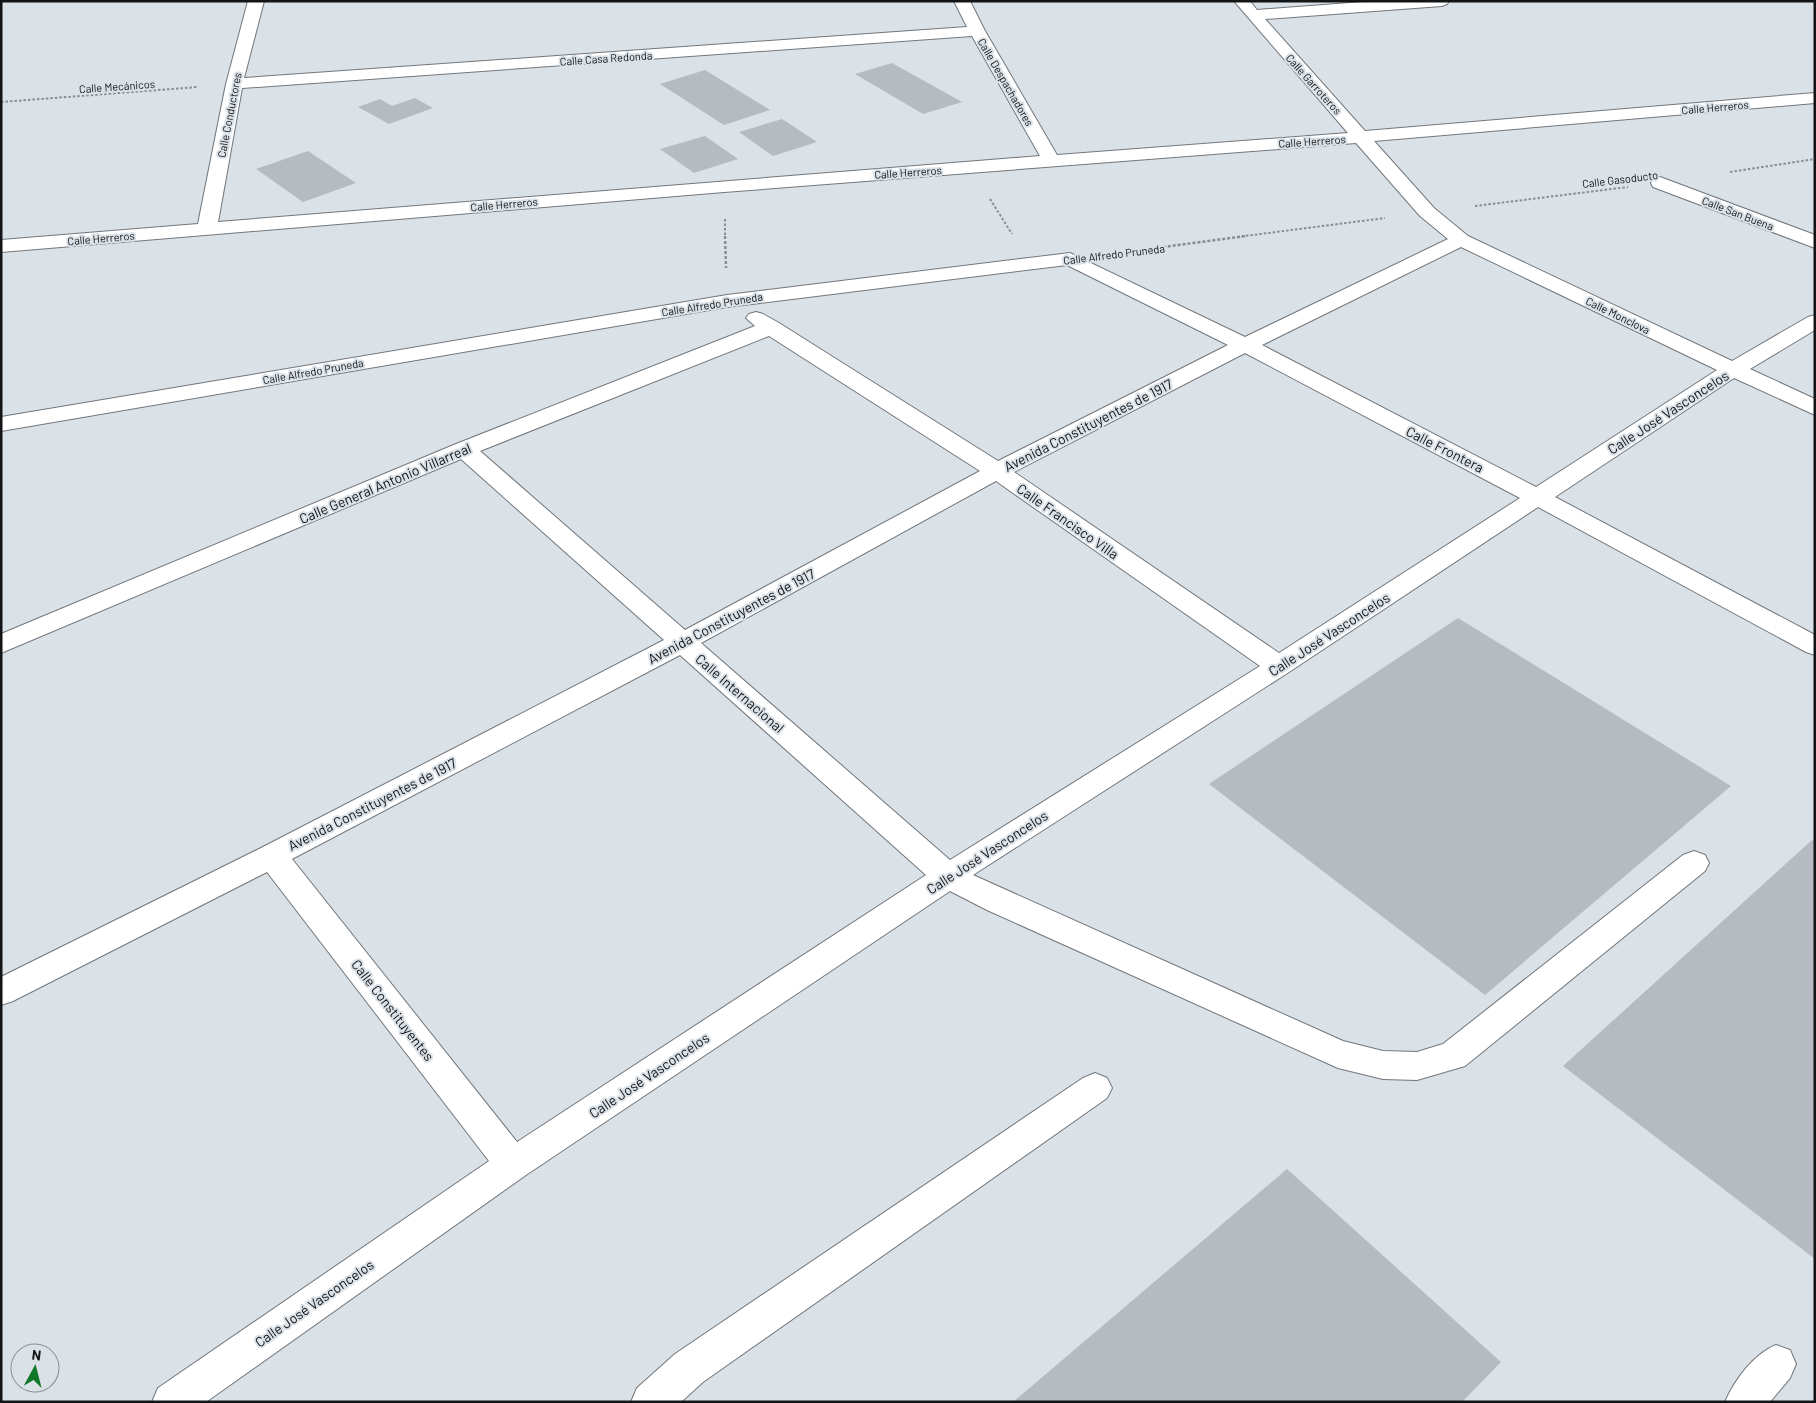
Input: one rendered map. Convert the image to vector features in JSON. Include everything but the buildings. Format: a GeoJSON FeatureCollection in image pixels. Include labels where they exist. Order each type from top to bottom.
{"type":"FeatureCollection","features":[{"type":"Feature","properties":{"kind":"street","name":"Calle Conductores"},"geometry":{"type":"LineString","coordinates":[[207,229],[234,84],[256,1]]}},
{"type":"Feature","properties":{"kind":"street","name":"Calle Despachadores"},"geometry":{"type":"LineString","coordinates":[[962,1],[977,31],[1052,161]]}},
{"type":"Feature","properties":{"kind":"street","name":"Calle Garroteros"},"geometry":{"type":"LineString","coordinates":[[1241,1],[1427,212]]}},
{"type":"Feature","properties":{"kind":"street"},"geometry":{"type":"LineString","coordinates":[[1252,15],[1442,1]]}},
{"type":"Feature","properties":{"kind":"street","name":"Calle Casa Redonda"},"geometry":{"type":"LineString","coordinates":[[234,84],[977,31]]}},
{"type":"Feature","properties":{"kind":"street","name":"Calle Herreros"},"geometry":{"type":"LineString","coordinates":[[1,246],[724,186],[1361,137],[1815,98]]}},
{"type":"Feature","properties":{"kind":"street","name":"Calle San Buena"},"geometry":{"type":"LineString","coordinates":[[1660,183],[1815,242]]}},
{"type":"Feature","properties":{"kind":"street","name":"Calle Monclova"},"geometry":{"type":"LineString","coordinates":[[1427,212],[1461,240],[1815,408]]}},
{"type":"Feature","properties":{"kind":"street","name":"Avenida Constituyentes de 1917"},"geometry":{"type":"LineString","coordinates":[[1,992],[272,856],[683,642],[996,471],[1245,345],[1461,240]]}},
{"type":"Feature","properties":{"kind":"street","name":"Calle Alfredo Pruneda"},"geometry":{"type":"LineString","coordinates":[[1,424],[726,301],[1070,260]]}},
{"type":"Feature","properties":{"kind":"street","name":"Calle Frontera"},"geometry":{"type":"LineString","coordinates":[[1070,260],[1245,345],[1539,498],[1815,646]]}},
{"type":"Feature","properties":{"kind":"street","name":"Calle Francisco Villa"},"geometry":{"type":"LineString","coordinates":[[726,301],[772,327],[996,471],[1280,666]]}},
{"type":"Feature","properties":{"kind":"street","name":"Calle José Vasconcelos"},"geometry":{"type":"LineString","coordinates":[[172,1402],[513,1164],[948,876],[1280,666],[1732,370],[1815,320]]}},
{"type":"Feature","properties":{"kind":"street","name":"Calle General Antonio Villarreal"},"geometry":{"type":"LineString","coordinates":[[1,644],[464,449],[772,327]]}},
{"type":"Feature","properties":{"kind":"street","name":"Calle Internacional"},"geometry":{"type":"LineString","coordinates":[[464,449],[948,876],[998,902],[1338,1054],[1383,1065],[1418,1066],[1453,1056],[1694,863]]}},
{"type":"Feature","properties":{"kind":"street","name":"Calle Constituyentes"},"geometry":{"type":"LineString","coordinates":[[272,856],[513,1164]]}},
{"type":"Feature","properties":{"kind":"street"},"geometry":{"type":"LineString","coordinates":[[651,1402],[689,1368],[1095,1088]]}},
{"type":"Feature","properties":{"kind":"street"},"geometry":{"type":"LineString","coordinates":[[1745,1402],[1776,1364]]}},
{"type":"Feature","properties":{"kind":"path","name":"Calle Mecánicos"},"geometry":{"type":"LineString","coordinates":[[1,102],[234,84]]}},
{"type":"Feature","properties":{"kind":"path"},"geometry":{"type":"LineString","coordinates":[[1728,172],[1815,160]]}},
{"type":"Feature","properties":{"kind":"path"},"geometry":{"type":"LineString","coordinates":[[969,167],[1032,264]]}},
{"type":"Feature","properties":{"kind":"path","name":"Calle Gasoducto"},"geometry":{"type":"LineString","coordinates":[[1427,212],[1660,183]]}},
{"type":"Feature","properties":{"kind":"path"},"geometry":{"type":"LineString","coordinates":[[724,186],[726,301]]}},
{"type":"Feature","properties":{"kind":"path","name":"Calle Alfredo Pruneda"},"geometry":{"type":"LineString","coordinates":[[1070,260],[1427,212]]}}]}
